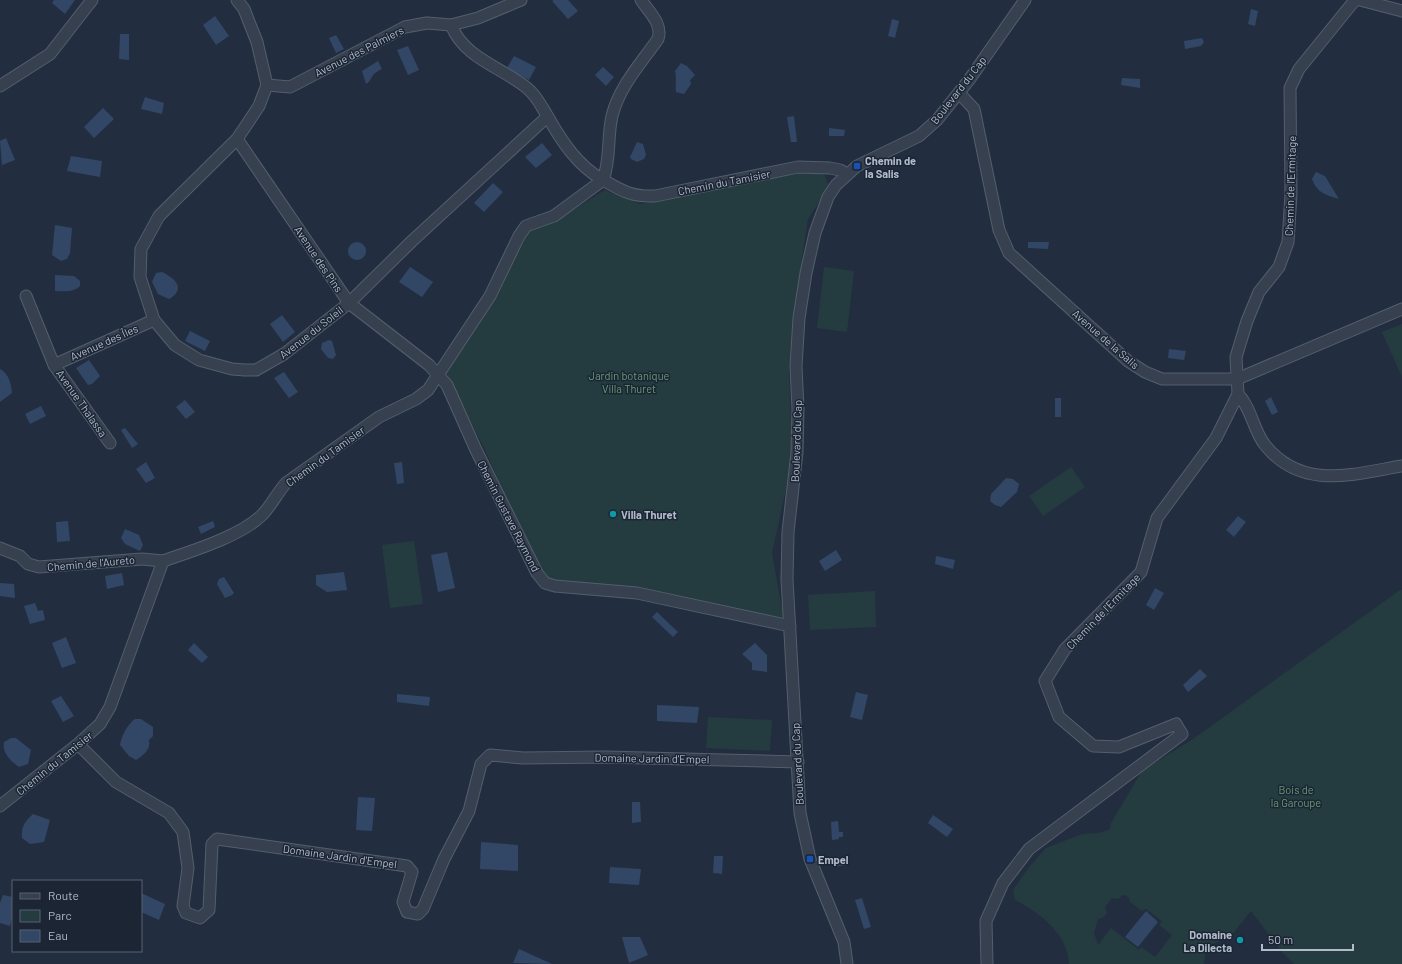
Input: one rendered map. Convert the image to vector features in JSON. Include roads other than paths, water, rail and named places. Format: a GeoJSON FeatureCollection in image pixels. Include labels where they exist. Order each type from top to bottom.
{"type":"FeatureCollection","features":[{"type":"Feature","properties":{"kind":"street"},"geometry":{"type":"LineString","coordinates":[[0,86],[50,54],[92,0]]}},
{"type":"Feature","properties":{"kind":"street"},"geometry":{"type":"LineString","coordinates":[[237,0],[244,9],[257,42],[267,85]]}},
{"type":"Feature","properties":{"kind":"street","name":"Avenue des Palmiers"},"geometry":{"type":"LineString","coordinates":[[267,85],[290,87],[405,27],[427,24],[451,25],[507,3],[521,0]]}},
{"type":"Feature","properties":{"kind":"street"},"geometry":{"type":"LineString","coordinates":[[603,180],[608,168],[612,116],[623,88],[658,39],[660,32],[658,23],[641,0]]}},
{"type":"Feature","properties":{"kind":"street","name":"Boulevard du Cap"},"geometry":{"type":"LineString","coordinates":[[847,964],[844,942],[810,859],[800,813],[787,579],[788,532],[797,452],[798,408],[796,366],[799,318],[806,273],[815,233],[828,197],[836,185],[846,174],[857,166],[919,136],[937,120],[959,94],[1025,0]]}},
{"type":"Feature","properties":{"kind":"street","name":"Chemin de l'Ermitage"},"geometry":{"type":"LineString","coordinates":[[987,964],[986,921],[1003,883],[1029,850],[1182,734],[1176,724],[1118,747],[1093,746],[1059,717],[1045,681],[1066,649],[1141,572],[1157,518],[1216,438],[1238,394],[1236,357],[1247,321],[1259,292],[1278,267],[1288,242],[1291,194],[1290,88],[1299,70],[1355,0]]}},
{"type":"Feature","properties":{"kind":"street"},"geometry":{"type":"LineString","coordinates":[[1360,0],[1402,11]]}},
{"type":"Feature","properties":{"kind":"street","name":"Chemin du Tamisier"},"geometry":{"type":"LineString","coordinates":[[451,25],[456,37],[472,54],[526,88],[540,101],[547,117],[573,156],[589,172],[628,194],[654,196],[798,167],[830,168],[840,170],[846,174]]}},
{"type":"Feature","properties":{"kind":"street","name":"Avenue du Soleil"},"geometry":{"type":"LineString","coordinates":[[267,85],[259,106],[237,139],[159,216],[141,249],[140,277],[154,320],[175,345],[199,360],[232,369],[256,370],[284,354],[349,303],[412,241],[547,117]]}},
{"type":"Feature","properties":{"kind":"street","name":"Avenue de la Salis"},"geometry":{"type":"LineString","coordinates":[[959,94],[974,109],[999,230],[1009,253],[1128,361],[1145,372],[1162,379],[1237,379],[1402,309]]}},
{"type":"Feature","properties":{"kind":"street","name":"Avenue des Pins"},"geometry":{"type":"LineString","coordinates":[[237,139],[349,303],[429,364],[439,375]]}},
{"type":"Feature","properties":{"kind":"street","name":"Chemin du Tamisier"},"geometry":{"type":"LineString","coordinates":[[0,806],[78,744],[100,724],[110,707],[163,561],[249,526],[262,515],[276,494],[286,483],[379,417],[416,399],[428,390],[490,296],[519,236],[526,226],[554,216],[603,180]]}},
{"type":"Feature","properties":{"kind":"street","name":"Avenue Thalassa"},"geometry":{"type":"LineString","coordinates":[[26,296],[54,365],[110,443]]}},
{"type":"Feature","properties":{"kind":"street","name":"Avenue des Îles"},"geometry":{"type":"LineString","coordinates":[[54,365],[154,320]]}},
{"type":"Feature","properties":{"kind":"street","name":"Chemin Gustave Raymond"},"geometry":{"type":"LineString","coordinates":[[439,375],[447,385],[476,450],[537,573],[544,583],[555,586],[637,593],[790,626]]}},
{"type":"Feature","properties":{"kind":"street"},"geometry":{"type":"LineString","coordinates":[[1238,394],[1246,402],[1264,445],[1281,461],[1296,471],[1331,477],[1402,466]]}},
{"type":"Feature","properties":{"kind":"street","name":"Chemin de l'Aureto"},"geometry":{"type":"LineString","coordinates":[[0,548],[20,556],[28,564],[40,567],[142,559],[163,561]]}},
{"type":"Feature","properties":{"kind":"street","name":"Domaine Jardin d'Empel"},"geometry":{"type":"LineString","coordinates":[[78,744],[116,782],[169,813],[183,832],[188,868],[183,906],[186,914],[200,918],[209,910],[212,844],[217,839],[407,866],[412,872],[403,902],[407,912],[418,914],[423,908],[444,859],[469,811],[480,764],[490,755],[523,758],[605,757],[798,762]]}},
{"type":"Feature","properties":{"kind":"water"},"geometry":{"type":"Polygon","coordinates":[[[54,0],[75,0],[65,14],[52,3],[54,0]]]}},
{"type":"Feature","properties":{"kind":"water"},"geometry":{"type":"Polygon","coordinates":[[[568,0],[578,11],[568,19],[552,1],[568,0]]]}},
{"type":"Feature","properties":{"kind":"water"},"geometry":{"type":"Polygon","coordinates":[[[1251,9],[1258,11],[1255,26],[1248,24],[1251,9]]]}},
{"type":"Feature","properties":{"kind":"water"},"geometry":{"type":"Polygon","coordinates":[[[215,16],[229,36],[216,45],[203,25],[215,16]]]}},
{"type":"Feature","properties":{"kind":"water"},"geometry":{"type":"Polygon","coordinates":[[[892,19],[899,21],[895,38],[888,36],[892,19]]]}},
{"type":"Feature","properties":{"kind":"water"},"geometry":{"type":"Polygon","coordinates":[[[120,34],[129,34],[129,60],[119,59],[120,34]]]}},
{"type":"Feature","properties":{"kind":"water"},"geometry":{"type":"Polygon","coordinates":[[[336,35],[344,49],[336,53],[329,38],[336,35]]]}},
{"type":"Feature","properties":{"kind":"water"},"geometry":{"type":"Polygon","coordinates":[[[1202,38],[1204,42],[1201,46],[1185,49],[1184,41],[1202,38]]]}},
{"type":"Feature","properties":{"kind":"water"},"geometry":{"type":"Polygon","coordinates":[[[408,46],[419,70],[408,75],[397,50],[408,46]]]}},
{"type":"Feature","properties":{"kind":"water"},"geometry":{"type":"Polygon","coordinates":[[[514,56],[536,67],[529,80],[507,68],[514,56]]]}},
{"type":"Feature","properties":{"kind":"water"},"geometry":{"type":"Polygon","coordinates":[[[378,61],[382,69],[375,73],[366,84],[362,71],[378,61]]]}},
{"type":"Feature","properties":{"kind":"water"},"geometry":{"type":"Polygon","coordinates":[[[681,63],[687,66],[695,75],[690,80],[691,84],[684,94],[676,92],[675,71],[681,63]]]}},
{"type":"Feature","properties":{"kind":"water"},"geometry":{"type":"Polygon","coordinates":[[[603,67],[614,77],[606,86],[595,75],[603,67]]]}},
{"type":"Feature","properties":{"kind":"water"},"geometry":{"type":"Polygon","coordinates":[[[1122,78],[1140,79],[1140,88],[1121,85],[1122,78]]]}},
{"type":"Feature","properties":{"kind":"water"},"geometry":{"type":"Polygon","coordinates":[[[145,97],[164,103],[162,114],[141,109],[145,97]]]}},
{"type":"Feature","properties":{"kind":"water"},"geometry":{"type":"Polygon","coordinates":[[[103,108],[114,119],[94,138],[84,127],[103,108]]]}},
{"type":"Feature","properties":{"kind":"water"},"geometry":{"type":"Polygon","coordinates":[[[794,116],[797,142],[791,142],[787,117],[794,116]]]}},
{"type":"Feature","properties":{"kind":"water"},"geometry":{"type":"Polygon","coordinates":[[[829,128],[845,130],[844,136],[829,136],[829,128]]]}},
{"type":"Feature","properties":{"kind":"water"},"geometry":{"type":"Polygon","coordinates":[[[6,138],[15,160],[2,165],[0,141],[6,138]]]}},
{"type":"Feature","properties":{"kind":"water"},"geometry":{"type":"Polygon","coordinates":[[[637,142],[643,144],[646,155],[644,159],[637,162],[630,157],[637,142]]]}},
{"type":"Feature","properties":{"kind":"water"},"geometry":{"type":"Polygon","coordinates":[[[542,143],[552,155],[536,168],[525,157],[542,143]]]}},
{"type":"Feature","properties":{"kind":"water"},"geometry":{"type":"Polygon","coordinates":[[[71,156],[102,161],[100,177],[67,171],[71,156]]]}},
{"type":"Feature","properties":{"kind":"water"},"geometry":{"type":"Polygon","coordinates":[[[1316,172],[1325,176],[1339,199],[1326,195],[1316,187],[1312,179],[1316,172]]]}},
{"type":"Feature","properties":{"kind":"water"},"geometry":{"type":"Polygon","coordinates":[[[493,183],[503,192],[484,212],[474,203],[493,183]]]}},
{"type":"Feature","properties":{"kind":"water"},"geometry":{"type":"Polygon","coordinates":[[[55,225],[72,228],[70,253],[67,259],[61,261],[52,255],[55,225]]]}},
{"type":"Feature","properties":{"kind":"water"},"geometry":{"type":"Polygon","coordinates":[[[357,242],[363,245],[366,251],[363,257],[357,260],[351,257],[348,251],[351,245],[357,242]]]}},
{"type":"Feature","properties":{"kind":"water"},"geometry":{"type":"Polygon","coordinates":[[[1028,242],[1049,242],[1048,249],[1028,248],[1028,242]]]}},
{"type":"Feature","properties":{"kind":"water"},"geometry":{"type":"Polygon","coordinates":[[[410,267],[433,282],[422,297],[399,282],[410,267]]]}},
{"type":"Feature","properties":{"kind":"water"},"geometry":{"type":"Polygon","coordinates":[[[162,272],[177,284],[177,292],[169,299],[158,294],[152,282],[156,273],[162,272]]]}},
{"type":"Feature","properties":{"kind":"water"},"geometry":{"type":"Polygon","coordinates":[[[55,275],[74,276],[80,281],[80,286],[71,291],[55,291],[55,275]]]}},
{"type":"Feature","properties":{"kind":"water"},"geometry":{"type":"Polygon","coordinates":[[[282,315],[295,332],[283,342],[270,324],[282,315]]]}},
{"type":"Feature","properties":{"kind":"water"},"geometry":{"type":"Polygon","coordinates":[[[190,331],[210,341],[205,351],[185,341],[190,331]]]}},
{"type":"Feature","properties":{"kind":"water"},"geometry":{"type":"Polygon","coordinates":[[[329,340],[332,341],[336,355],[333,359],[328,358],[321,349],[322,343],[329,340]]]}},
{"type":"Feature","properties":{"kind":"water"},"geometry":{"type":"Polygon","coordinates":[[[1169,349],[1186,351],[1184,360],[1168,358],[1169,349]]]}},
{"type":"Feature","properties":{"kind":"water"},"geometry":{"type":"Polygon","coordinates":[[[89,360],[100,376],[92,384],[88,385],[76,368],[89,360]]]}},
{"type":"Feature","properties":{"kind":"water"},"geometry":{"type":"Polygon","coordinates":[[[0,369],[6,373],[9,379],[12,393],[0,402],[0,369]]]}},
{"type":"Feature","properties":{"kind":"water"},"geometry":{"type":"Polygon","coordinates":[[[284,372],[298,392],[289,398],[274,378],[284,372]]]}},
{"type":"Feature","properties":{"kind":"water"},"geometry":{"type":"Polygon","coordinates":[[[1271,397],[1278,412],[1272,415],[1265,401],[1271,397]]]}},
{"type":"Feature","properties":{"kind":"water"},"geometry":{"type":"Polygon","coordinates":[[[1055,398],[1061,398],[1061,417],[1055,417],[1055,398]]]}},
{"type":"Feature","properties":{"kind":"water"},"geometry":{"type":"Polygon","coordinates":[[[185,400],[195,412],[186,419],[176,407],[185,400]]]}},
{"type":"Feature","properties":{"kind":"water"},"geometry":{"type":"Polygon","coordinates":[[[41,406],[46,416],[30,424],[25,414],[41,406]]]}},
{"type":"Feature","properties":{"kind":"water"},"geometry":{"type":"Polygon","coordinates":[[[125,428],[138,444],[132,448],[121,430],[125,428]]]}},
{"type":"Feature","properties":{"kind":"water"},"geometry":{"type":"Polygon","coordinates":[[[146,462],[155,478],[146,483],[136,469],[146,462]]]}},
{"type":"Feature","properties":{"kind":"water"},"geometry":{"type":"Polygon","coordinates":[[[402,462],[404,483],[397,484],[394,463],[402,462]]]}},
{"type":"Feature","properties":{"kind":"water"},"geometry":{"type":"Polygon","coordinates":[[[1006,478],[1013,479],[1019,484],[1017,492],[1001,507],[990,501],[991,494],[1006,478]]]}},
{"type":"Feature","properties":{"kind":"water"},"geometry":{"type":"Polygon","coordinates":[[[1238,516],[1246,522],[1234,537],[1226,530],[1238,516]]]}},
{"type":"Feature","properties":{"kind":"water"},"geometry":{"type":"Polygon","coordinates":[[[68,521],[70,541],[57,542],[56,522],[68,521]]]}},
{"type":"Feature","properties":{"kind":"water"},"geometry":{"type":"Polygon","coordinates":[[[213,521],[215,527],[201,534],[198,527],[213,521]]]}},
{"type":"Feature","properties":{"kind":"water"},"geometry":{"type":"Polygon","coordinates":[[[125,529],[139,535],[143,545],[140,551],[125,544],[121,538],[125,529]]]}},
{"type":"Feature","properties":{"kind":"water"},"geometry":{"type":"Polygon","coordinates":[[[836,550],[842,560],[825,571],[819,561],[836,550]]]}},
{"type":"Feature","properties":{"kind":"water"},"geometry":{"type":"Polygon","coordinates":[[[447,552],[455,588],[438,592],[431,555],[447,552]]]}},
{"type":"Feature","properties":{"kind":"water"},"geometry":{"type":"Polygon","coordinates":[[[936,556],[955,560],[953,569],[935,564],[936,556]]]}},
{"type":"Feature","properties":{"kind":"water"},"geometry":{"type":"Polygon","coordinates":[[[344,572],[347,590],[327,592],[316,585],[316,575],[344,572]]]}},
{"type":"Feature","properties":{"kind":"water"},"geometry":{"type":"Polygon","coordinates":[[[122,573],[124,585],[107,589],[105,576],[122,573]]]}},
{"type":"Feature","properties":{"kind":"water"},"geometry":{"type":"Polygon","coordinates":[[[224,577],[234,593],[225,598],[217,584],[219,579],[224,577]]]}},
{"type":"Feature","properties":{"kind":"water"},"geometry":{"type":"Polygon","coordinates":[[[0,583],[14,584],[15,598],[0,596],[0,583]]]}},
{"type":"Feature","properties":{"kind":"water"},"geometry":{"type":"Polygon","coordinates":[[[1155,588],[1164,593],[1154,610],[1146,605],[1155,588]]]}},
{"type":"Feature","properties":{"kind":"water"},"geometry":{"type":"Polygon","coordinates":[[[35,603],[38,611],[43,610],[45,620],[30,624],[24,606],[35,603]]]}},
{"type":"Feature","properties":{"kind":"water"},"geometry":{"type":"Polygon","coordinates":[[[657,612],[678,632],[673,637],[652,617],[657,612]]]}},
{"type":"Feature","properties":{"kind":"water"},"geometry":{"type":"Polygon","coordinates":[[[66,637],[76,663],[62,668],[52,643],[66,637]]]}},
{"type":"Feature","properties":{"kind":"water"},"geometry":{"type":"Polygon","coordinates":[[[194,643],[208,657],[202,663],[188,650],[194,643]]]}},
{"type":"Feature","properties":{"kind":"water"},"geometry":{"type":"Polygon","coordinates":[[[755,643],[767,655],[767,672],[752,670],[752,663],[742,654],[755,643]]]}},
{"type":"Feature","properties":{"kind":"water"},"geometry":{"type":"Polygon","coordinates":[[[1200,669],[1207,676],[1188,692],[1183,685],[1200,669]]]}},
{"type":"Feature","properties":{"kind":"water"},"geometry":{"type":"Polygon","coordinates":[[[856,692],[868,695],[862,720],[850,717],[856,692]]]}},
{"type":"Feature","properties":{"kind":"water"},"geometry":{"type":"Polygon","coordinates":[[[397,694],[430,697],[429,706],[397,702],[397,694]]]}},
{"type":"Feature","properties":{"kind":"water"},"geometry":{"type":"Polygon","coordinates":[[[61,696],[74,716],[63,722],[51,701],[61,696]]]}},
{"type":"Feature","properties":{"kind":"water"},"geometry":{"type":"Polygon","coordinates":[[[657,705],[699,707],[697,723],[657,721],[657,705]]]}},
{"type":"Feature","properties":{"kind":"water"},"geometry":{"type":"Polygon","coordinates":[[[135,719],[141,719],[153,727],[153,736],[149,740],[148,749],[136,760],[129,756],[120,745],[125,730],[135,719]]]}},
{"type":"Feature","properties":{"kind":"water"},"geometry":{"type":"Polygon","coordinates":[[[11,738],[16,738],[31,750],[28,764],[19,767],[5,753],[4,742],[11,738]]]}},
{"type":"Feature","properties":{"kind":"water"},"geometry":{"type":"Polygon","coordinates":[[[358,797],[375,798],[372,831],[356,830],[358,797]]]}},
{"type":"Feature","properties":{"kind":"water"},"geometry":{"type":"Polygon","coordinates":[[[632,802],[640,802],[641,822],[632,823],[632,802]]]}},
{"type":"Feature","properties":{"kind":"water"},"geometry":{"type":"Polygon","coordinates":[[[33,814],[50,820],[44,842],[30,844],[22,838],[22,831],[25,822],[33,814]]]}},
{"type":"Feature","properties":{"kind":"water"},"geometry":{"type":"Polygon","coordinates":[[[933,815],[953,829],[947,837],[928,823],[933,815]]]}},
{"type":"Feature","properties":{"kind":"water"},"geometry":{"type":"Polygon","coordinates":[[[838,821],[839,832],[843,832],[843,837],[832,840],[831,822],[838,821]]]}},
{"type":"Feature","properties":{"kind":"water"},"geometry":{"type":"Polygon","coordinates":[[[481,842],[518,845],[518,871],[480,869],[481,842]]]}},
{"type":"Feature","properties":{"kind":"water"},"geometry":{"type":"Polygon","coordinates":[[[714,856],[723,856],[722,874],[713,873],[714,856]]]}},
{"type":"Feature","properties":{"kind":"water"},"geometry":{"type":"Polygon","coordinates":[[[846,857],[847,865],[834,867],[832,859],[846,857]]]}},
{"type":"Feature","properties":{"kind":"water"},"geometry":{"type":"Polygon","coordinates":[[[610,867],[641,869],[639,885],[609,883],[610,867]]]}},
{"type":"Feature","properties":{"kind":"water"},"geometry":{"type":"Polygon","coordinates":[[[142,893],[165,904],[159,920],[142,912],[142,893]]]}},
{"type":"Feature","properties":{"kind":"water"},"geometry":{"type":"Polygon","coordinates":[[[3,895],[12,897],[12,919],[10,926],[0,923],[0,903],[3,895]]]}},
{"type":"Feature","properties":{"kind":"water"},"geometry":{"type":"Polygon","coordinates":[[[862,898],[871,927],[864,929],[855,900],[862,898]]]}},
{"type":"Feature","properties":{"kind":"water"},"geometry":{"type":"Polygon","coordinates":[[[1146,911],[1158,922],[1138,947],[1125,937],[1146,911]]]}},
{"type":"Feature","properties":{"kind":"water"},"geometry":{"type":"Polygon","coordinates":[[[622,937],[640,937],[648,955],[629,963],[622,937]]]}},
{"type":"Feature","properties":{"kind":"water"},"geometry":{"type":"Polygon","coordinates":[[[519,949],[552,964],[513,963],[519,949]]]}},
{"type":"Feature","properties":{"kind":"place","name":"Chemin de la Salis"},"geometry":{"type":"Point","coordinates":[857,166]}},
{"type":"Feature","properties":{"kind":"place","name":"Villa Thuret"},"geometry":{"type":"Point","coordinates":[613,514]}},
{"type":"Feature","properties":{"kind":"place","name":"Empel"},"geometry":{"type":"Point","coordinates":[810,859]}},
{"type":"Feature","properties":{"kind":"place","name":"Domaine La Dilecta"},"geometry":{"type":"Point","coordinates":[1240,940]}},
{"type":"Feature","properties":{"kind":"park label","name":"Jardin botanique Villa Thuret"},"geometry":{"type":"Point","coordinates":[629,381]}},
{"type":"Feature","properties":{"kind":"park label","name":"Bois de la Garoupe"},"geometry":{"type":"Point","coordinates":[1296,795]}}]}
